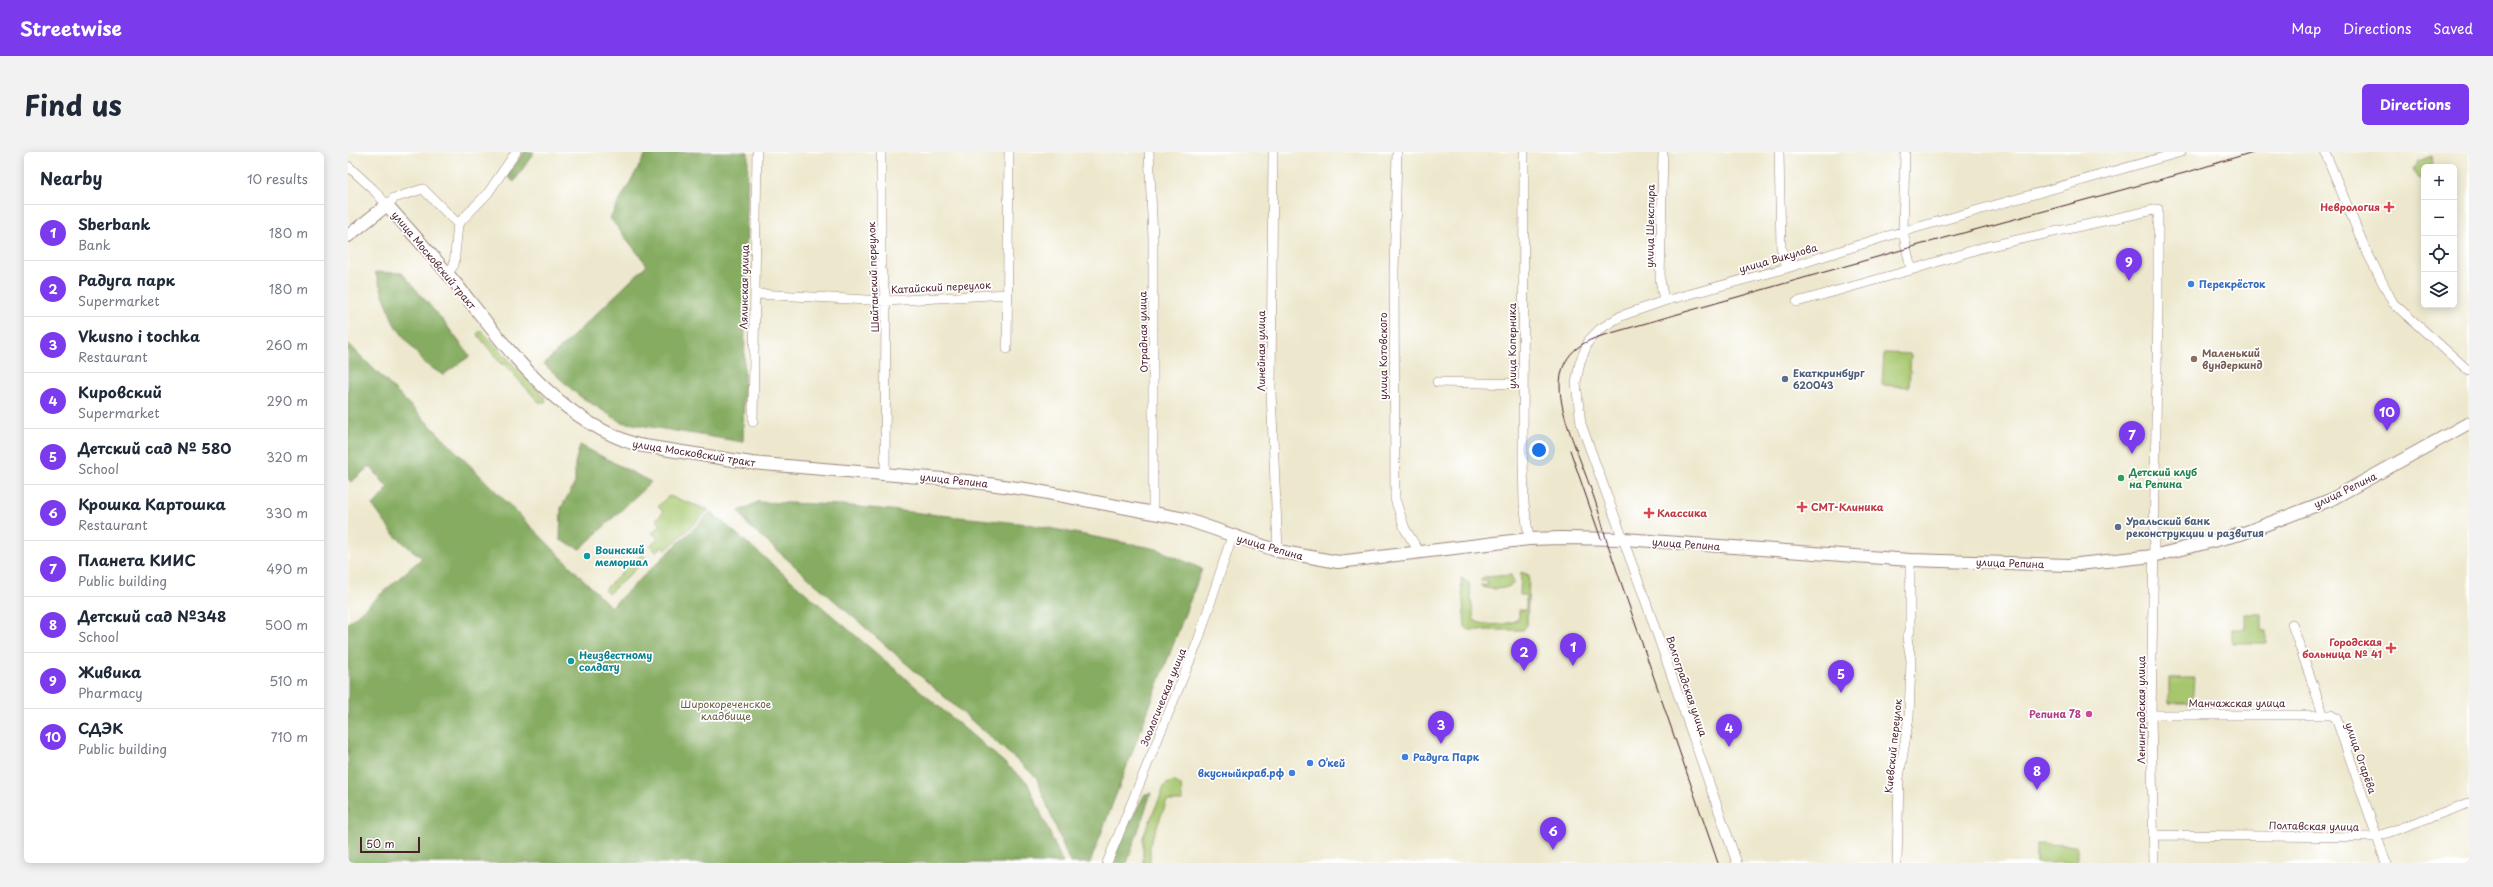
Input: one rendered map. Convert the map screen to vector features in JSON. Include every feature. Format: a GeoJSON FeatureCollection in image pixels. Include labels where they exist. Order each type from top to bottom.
{"type":"FeatureCollection","features":[{"type":"Feature","properties":{"kind":"main road"},"geometry":{"type":"LineString","coordinates":[[348,236],[387,205]]}},
{"type":"Feature","properties":{"kind":"main road","name":"улица Московский тракт"},"geometry":{"type":"LineString","coordinates":[[387,205],[451,270],[498,337],[552,395],[587,422],[620,439],[638,445],[752,463],[885,473]]}},
{"type":"Feature","properties":{"kind":"main road","name":"улица Репина"},"geometry":{"type":"LineString","coordinates":[[885,473],[1032,490],[1153,512],[1185,519],[1278,551],[1338,562],[1528,539],[1624,539],[1910,560],[2069,565],[2154,556],[2241,534],[2330,500],[2469,423]]}},
{"type":"Feature","properties":{"kind":"street"},"geometry":{"type":"LineString","coordinates":[[451,270],[458,224],[488,193],[516,152]]}},
{"type":"Feature","properties":{"kind":"street","name":"Лялинская улица"},"geometry":{"type":"LineString","coordinates":[[753,422],[757,152]]}},
{"type":"Feature","properties":{"kind":"street","name":"Шайтанский переулок"},"geometry":{"type":"LineString","coordinates":[[881,152],[881,268],[886,301],[885,473]]}},
{"type":"Feature","properties":{"kind":"street"},"geometry":{"type":"LineString","coordinates":[[1007,348],[1009,152]]}},
{"type":"Feature","properties":{"kind":"street","name":"Отрадная улица"},"geometry":{"type":"LineString","coordinates":[[1148,152],[1153,254],[1153,512]]}},
{"type":"Feature","properties":{"kind":"street","name":"Линейная улица"},"geometry":{"type":"LineString","coordinates":[[1273,152],[1271,392],[1278,551]]}},
{"type":"Feature","properties":{"kind":"street","name":"улица Котовского"},"geometry":{"type":"LineString","coordinates":[[1397,152],[1394,272],[1395,499],[1405,529],[1420,553]]}},
{"type":"Feature","properties":{"kind":"street","name":"улица Коперника"},"geometry":{"type":"LineString","coordinates":[[1524,152],[1524,504],[1528,539]]}},
{"type":"Feature","properties":{"kind":"street","name":"улица Шекспира"},"geometry":{"type":"LineString","coordinates":[[1663,152],[1660,279],[1664,301]]}},
{"type":"Feature","properties":{"kind":"street"},"geometry":{"type":"LineString","coordinates":[[1779,152],[1781,244],[1787,268]]}},
{"type":"Feature","properties":{"kind":"street"},"geometry":{"type":"LineString","coordinates":[[1797,302],[1912,270],[1903,232],[1905,152]]}},
{"type":"Feature","properties":{"kind":"street","name":"улица Викулова"},"geometry":{"type":"LineString","coordinates":[[1624,539],[1581,424],[1577,405],[1577,372],[1589,340],[1600,329],[1622,316],[1664,301],[1787,268],[2164,154],[2181,152]]}},
{"type":"Feature","properties":{"kind":"street"},"geometry":{"type":"LineString","coordinates":[[2325,152],[2364,246],[2393,303],[2469,371]]}},
{"type":"Feature","properties":{"kind":"street"},"geometry":{"type":"LineString","coordinates":[[348,166],[373,189],[387,205],[394,198],[423,188],[458,224]]}},
{"type":"Feature","properties":{"kind":"street","name":"Ленинградская улица"},"geometry":{"type":"LineString","coordinates":[[1912,270],[1981,248],[2028,236],[2158,209],[2151,714],[2154,863]]}},
{"type":"Feature","properties":{"kind":"street","name":"Катайский переулок"},"geometry":{"type":"LineString","coordinates":[[755,294],[886,301],[945,296],[1008,294]]}},
{"type":"Feature","properties":{"kind":"street"},"geometry":{"type":"LineString","coordinates":[[1437,382],[1523,384]]}},
{"type":"Feature","properties":{"kind":"street","name":"Зоологическая улица"},"geometry":{"type":"LineString","coordinates":[[1107,863],[1198,641],[1232,536]]}},
{"type":"Feature","properties":{"kind":"street","name":"Волгоградская улица"},"geometry":{"type":"LineString","coordinates":[[1624,539],[1737,863]]}},
{"type":"Feature","properties":{"kind":"street","name":"Киевский переулок"},"geometry":{"type":"LineString","coordinates":[[1897,863],[1899,778],[1909,717],[1911,660],[1907,638],[1910,631],[1910,560]]}},
{"type":"Feature","properties":{"kind":"street"},"geometry":{"type":"LineString","coordinates":[[2292,624],[2323,714]]}},
{"type":"Feature","properties":{"kind":"street","name":"Манчажская улица"},"geometry":{"type":"LineString","coordinates":[[2151,714],[2323,714]]}},
{"type":"Feature","properties":{"kind":"street","name":"улица Огарёва"},"geometry":{"type":"LineString","coordinates":[[2323,714],[2336,718],[2386,863]]}},
{"type":"Feature","properties":{"kind":"street","name":"Полтавская улица"},"geometry":{"type":"LineString","coordinates":[[2154,835],[2376,837],[2469,803]]}},
{"type":"Feature","properties":{"kind":"green space"},"geometry":{"type":"Polygon","coordinates":[[[524,152],[534,152],[514,182],[507,176],[524,152]]]}},
{"type":"Feature","properties":{"kind":"green space"},"geometry":{"type":"Polygon","coordinates":[[[647,152],[748,152],[743,442],[621,422],[578,395],[544,364],[647,265],[610,218],[647,152]]]}},
{"type":"Feature","properties":{"kind":"green space"},"geometry":{"type":"Polygon","coordinates":[[[2432,156],[2433,164],[2421,164],[2420,180],[2413,169],[2418,161],[2432,156]]]}},
{"type":"Feature","properties":{"kind":"green space"},"geometry":{"type":"Polygon","coordinates":[[[375,272],[402,273],[444,322],[470,356],[443,375],[424,363],[394,324],[375,272]]]}},
{"type":"Feature","properties":{"kind":"green space"},"geometry":{"type":"Polygon","coordinates":[[[481,330],[546,399],[545,403],[539,402],[504,364],[501,364],[477,334],[481,330]]]}},
{"type":"Feature","properties":{"kind":"green space","name":"Широкореченское кладбище"},"geometry":{"type":"Polygon","coordinates":[[[348,343],[611,607],[711,512],[1027,782],[1063,863],[348,863],[348,623],[422,558],[394,535],[373,506],[388,488],[370,466],[351,482],[348,479],[348,343]]]}},
{"type":"Feature","properties":{"kind":"green space"},"geometry":{"type":"Polygon","coordinates":[[[1884,353],[1911,354],[1909,387],[1882,385],[1884,353]]]}},
{"type":"Feature","properties":{"kind":"green space"},"geometry":{"type":"Polygon","coordinates":[[[580,445],[651,482],[580,549],[560,540],[561,508],[575,483],[575,463],[580,445]]]}},
{"type":"Feature","properties":{"kind":"green space"},"geometry":{"type":"Polygon","coordinates":[[[669,496],[709,510],[666,550],[663,546],[656,552],[650,546],[658,539],[652,533],[661,525],[656,519],[663,512],[658,506],[669,496]]]}},
{"type":"Feature","properties":{"kind":"green space"},"geometry":{"type":"Polygon","coordinates":[[[758,502],[841,505],[1028,524],[1157,549],[1202,569],[1090,863],[1070,863],[1036,777],[748,525],[739,511],[758,502]]]}},
{"type":"Feature","properties":{"kind":"green space"},"geometry":{"type":"Polygon","coordinates":[[[642,554],[647,559],[608,594],[604,590],[642,554]]]}},
{"type":"Feature","properties":{"kind":"green space"},"geometry":{"type":"Polygon","coordinates":[[[1521,572],[1529,575],[1527,625],[1523,630],[1469,630],[1465,627],[1461,578],[1469,583],[1474,620],[1484,624],[1497,625],[1515,621],[1519,618],[1519,610],[1526,610],[1526,595],[1520,595],[1521,572]]]}},
{"type":"Feature","properties":{"kind":"green space"},"geometry":{"type":"Polygon","coordinates":[[[1511,575],[1514,583],[1507,587],[1492,589],[1480,585],[1488,585],[1488,581],[1480,581],[1484,577],[1511,575]]]}},
{"type":"Feature","properties":{"kind":"green space"},"geometry":{"type":"Polygon","coordinates":[[[2245,614],[2262,614],[2262,631],[2266,631],[2266,643],[2232,643],[2232,629],[2245,629],[2245,614]]]}},
{"type":"Feature","properties":{"kind":"green space"},"geometry":{"type":"Polygon","coordinates":[[[2169,678],[2194,678],[2192,703],[2169,703],[2169,678]]]}},
{"type":"Feature","properties":{"kind":"green space"},"geometry":{"type":"Polygon","coordinates":[[[1173,781],[1181,785],[1182,801],[1167,801],[1150,844],[1150,863],[1143,863],[1143,837],[1165,785],[1173,781]]]}},
{"type":"Feature","properties":{"kind":"green space"},"geometry":{"type":"Polygon","coordinates":[[[1151,793],[1127,863],[1112,863],[1117,846],[1145,794],[1151,793]]]}},
{"type":"Feature","properties":{"kind":"green space"},"geometry":{"type":"Polygon","coordinates":[[[2036,844],[2077,845],[2077,863],[2036,863],[2036,844]]]}},
{"type":"Feature","properties":{"kind":"tram line"},"geometry":{"type":"LineString","coordinates":[[1718,863],[1606,539],[1601,519],[1567,425],[1562,407],[1560,389],[1562,372],[1568,358],[1581,345],[1601,336],[1919,245],[2188,172],[2253,152]]}},
{"type":"Feature","properties":{"kind":"tram line"},"geometry":{"type":"LineString","coordinates":[[1570,450],[1601,539]]}},
{"type":"Feature","properties":{"kind":"place","name":"Неврология"},"geometry":{"type":"Point","coordinates":[2389,207]}},
{"type":"Feature","properties":{"kind":"place","name":"Живика"},"geometry":{"type":"Point","coordinates":[2129,281]}},
{"type":"Feature","properties":{"kind":"place","name":"Перекрёсток"},"geometry":{"type":"Point","coordinates":[2191,284]}},
{"type":"Feature","properties":{"kind":"place","name":"Маленький вундеркинд"},"geometry":{"type":"Point","coordinates":[2194,359]}},
{"type":"Feature","properties":{"kind":"place","name":"Екаткринбург 620043"},"geometry":{"type":"Point","coordinates":[1785,379]}},
{"type":"Feature","properties":{"kind":"place","name":"СДЭК"},"geometry":{"type":"Point","coordinates":[2387,431]}},
{"type":"Feature","properties":{"kind":"place","name":"Планета КИИС"},"geometry":{"type":"Point","coordinates":[2132,454]}},
{"type":"Feature","properties":{"kind":"place","name":"Детский клуб на Репина"},"geometry":{"type":"Point","coordinates":[2121,478]}},
{"type":"Feature","properties":{"kind":"place","name":"СМТ-Клиника"},"geometry":{"type":"Point","coordinates":[1802,507]}},
{"type":"Feature","properties":{"kind":"place","name":"Классика"},"geometry":{"type":"Point","coordinates":[1649,513]}},
{"type":"Feature","properties":{"kind":"place","name":"Уральский банк реконструкции и развития"},"geometry":{"type":"Point","coordinates":[2118,527]}},
{"type":"Feature","properties":{"kind":"place","name":"Воинский мемориал"},"geometry":{"type":"Point","coordinates":[587,556]}},
{"type":"Feature","properties":{"kind":"place","name":"Городская больница № 41"},"geometry":{"type":"Point","coordinates":[2391,648]}},
{"type":"Feature","properties":{"kind":"place","name":"Неизвестному солдату"},"geometry":{"type":"Point","coordinates":[571,661]}},
{"type":"Feature","properties":{"kind":"place","name":"Sberbank"},"geometry":{"type":"Point","coordinates":[1573,666]}},
{"type":"Feature","properties":{"kind":"place","name":"Радуга парк"},"geometry":{"type":"Point","coordinates":[1524,671]}},
{"type":"Feature","properties":{"kind":"place","name":"Детский сад № 580"},"geometry":{"type":"Point","coordinates":[1841,693]}},
{"type":"Feature","properties":{"kind":"place","name":"Репина 78"},"geometry":{"type":"Point","coordinates":[2089,714]}},
{"type":"Feature","properties":{"kind":"place","name":"Vkusno i tochka"},"geometry":{"type":"Point","coordinates":[1441,744]}},
{"type":"Feature","properties":{"kind":"place","name":"Кировский"},"geometry":{"type":"Point","coordinates":[1729,747]}},
{"type":"Feature","properties":{"kind":"place","name":"Радуга Парк"},"geometry":{"type":"Point","coordinates":[1405,757]}},
{"type":"Feature","properties":{"kind":"place","name":"О’кей"},"geometry":{"type":"Point","coordinates":[1310,763]}},
{"type":"Feature","properties":{"kind":"place","name":"вкусныйкраб.рф"},"geometry":{"type":"Point","coordinates":[1292,773]}},
{"type":"Feature","properties":{"kind":"place","name":"Детский сад №348"},"geometry":{"type":"Point","coordinates":[2037,790]}},
{"type":"Feature","properties":{"kind":"place","name":"Крошка Картошка"},"geometry":{"type":"Point","coordinates":[1553,850]}}]}
